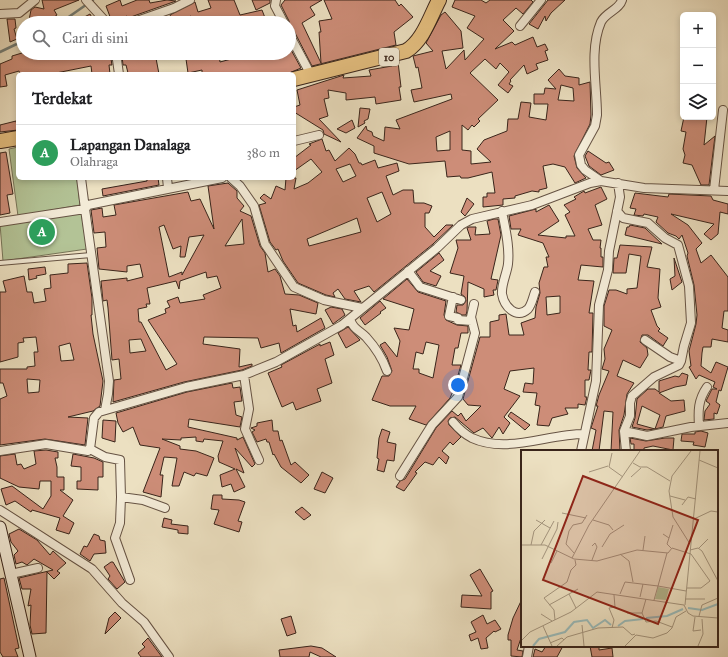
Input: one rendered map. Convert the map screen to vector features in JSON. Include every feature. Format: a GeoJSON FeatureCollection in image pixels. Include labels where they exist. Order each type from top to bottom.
{"type":"FeatureCollection","features":[{"type":"Feature","properties":{"kind":"highway","name":"10"},"geometry":{"type":"LineString","coordinates":[[296,79],[406,51],[412,48],[420,38],[439,0]]}},
{"type":"Feature","properties":{"kind":"highway"},"geometry":{"type":"LineString","coordinates":[[0,141],[16,138]]}},
{"type":"Feature","properties":{"kind":"street"},"geometry":{"type":"LineString","coordinates":[[0,14],[18,13],[35,0]]}},
{"type":"Feature","properties":{"kind":"street"},"geometry":{"type":"LineString","coordinates":[[151,16],[174,8],[190,0]]}},
{"type":"Feature","properties":{"kind":"street"},"geometry":{"type":"LineString","coordinates":[[276,0],[275,6],[280,16]]}},
{"type":"Feature","properties":{"kind":"street"},"geometry":{"type":"LineString","coordinates":[[520,26],[541,0]]}},
{"type":"Feature","properties":{"kind":"street"},"geometry":{"type":"LineString","coordinates":[[601,181],[585,170],[581,165],[580,155],[595,126],[597,115],[595,37],[602,20],[608,13],[616,8],[622,0]]}},
{"type":"Feature","properties":{"kind":"street"},"geometry":{"type":"LineString","coordinates":[[88,3],[98,16]]}},
{"type":"Feature","properties":{"kind":"street"},"geometry":{"type":"LineString","coordinates":[[296,47],[311,75]]}},
{"type":"Feature","properties":{"kind":"street"},"geometry":{"type":"LineString","coordinates":[[117,60],[119,72]]}},
{"type":"Feature","properties":{"kind":"street"},"geometry":{"type":"LineString","coordinates":[[714,190],[723,110]]}},
{"type":"Feature","properties":{"kind":"street"},"geometry":{"type":"LineString","coordinates":[[296,141],[319,135]]}},
{"type":"Feature","properties":{"kind":"street"},"geometry":{"type":"LineString","coordinates":[[82,180],[109,381],[105,410]]}},
{"type":"Feature","properties":{"kind":"street"},"geometry":{"type":"LineString","coordinates":[[167,180],[168,188]]}},
{"type":"Feature","properties":{"kind":"street"},"geometry":{"type":"LineString","coordinates":[[0,222],[85,209],[88,205],[95,203],[211,180]]}},
{"type":"Feature","properties":{"kind":"street"},"geometry":{"type":"LineString","coordinates":[[233,180],[240,186],[254,206],[265,244],[294,287],[324,300],[362,308]]}},
{"type":"Feature","properties":{"kind":"street"},"geometry":{"type":"LineString","coordinates":[[90,449],[94,418],[97,414],[105,410],[139,402],[186,387],[244,375],[276,362],[350,319],[362,308],[411,274],[461,225],[472,219],[532,205],[590,183],[601,181],[644,188],[714,190],[728,192]]}},
{"type":"Feature","properties":{"kind":"street"},"geometry":{"type":"LineString","coordinates":[[581,450],[594,398],[597,367],[599,305],[608,270],[608,251],[620,196],[618,183]]}},
{"type":"Feature","properties":{"kind":"street"},"geometry":{"type":"LineString","coordinates":[[502,211],[507,236],[508,262],[502,292],[508,309],[516,313],[527,309],[535,292]]}},
{"type":"Feature","properties":{"kind":"street"},"geometry":{"type":"LineString","coordinates":[[617,211],[623,218],[648,223],[665,238],[678,245],[689,286],[691,323],[679,365],[654,377],[637,390],[630,403],[630,416],[624,431],[626,450]]}},
{"type":"Feature","properties":{"kind":"street"},"geometry":{"type":"LineString","coordinates":[[411,274],[420,287],[457,298],[449,316],[458,318],[458,320],[472,321]]}},
{"type":"Feature","properties":{"kind":"street"},"geometry":{"type":"LineString","coordinates":[[400,476],[432,425],[458,397],[475,333],[471,312],[474,304]]}},
{"type":"Feature","properties":{"kind":"street"},"geometry":{"type":"LineString","coordinates":[[350,319],[354,328],[380,352],[387,371]]}},
{"type":"Feature","properties":{"kind":"street"},"geometry":{"type":"LineString","coordinates":[[646,340],[670,357],[681,362]]}},
{"type":"Feature","properties":{"kind":"street"},"geometry":{"type":"LineString","coordinates":[[244,375],[250,409],[245,429],[259,460]]}},
{"type":"Feature","properties":{"kind":"street"},"geometry":{"type":"LineString","coordinates":[[700,426],[698,410],[700,397],[707,387]]}},
{"type":"Feature","properties":{"kind":"street"},"geometry":{"type":"LineString","coordinates":[[453,422],[470,437],[481,442],[511,444],[584,434]]}},
{"type":"Feature","properties":{"kind":"street"},"geometry":{"type":"LineString","coordinates":[[624,431],[647,436],[700,426],[728,423]]}},
{"type":"Feature","properties":{"kind":"street"},"geometry":{"type":"LineString","coordinates":[[0,451],[46,444],[82,450],[90,449],[105,457],[120,460],[120,523],[115,538],[130,580]]}},
{"type":"Feature","properties":{"kind":"street"},"geometry":{"type":"LineString","coordinates":[[121,497],[143,500],[165,508]]}},
{"type":"Feature","properties":{"kind":"street"},"geometry":{"type":"LineString","coordinates":[[0,510],[92,569],[122,602],[144,622],[170,657]]}},
{"type":"Feature","properties":{"kind":"street"},"geometry":{"type":"LineString","coordinates":[[0,527],[28,656]]}},
{"type":"Feature","properties":{"kind":"street"},"geometry":{"type":"LineString","coordinates":[[11,574],[38,568]]}},
{"type":"Feature","properties":{"kind":"street"},"geometry":{"type":"LineString","coordinates":[[527,657],[529,647]]}},
{"type":"Feature","properties":{"kind":"lane"},"geometry":{"type":"LineString","coordinates":[[0,263],[91,255]]}},
{"type":"Feature","properties":{"kind":"green space"},"geometry":{"type":"Polygon","coordinates":[[[16,147],[16,180],[77,180],[80,205],[18,216],[9,149],[16,147]]]}},
{"type":"Feature","properties":{"kind":"green space"},"geometry":{"type":"Polygon","coordinates":[[[81,212],[87,249],[3,261],[0,224],[81,212]]]}},
{"type":"Feature","properties":{"kind":"building"},"geometry":{"type":"Polygon","coordinates":[[[42,0],[79,0],[54,10],[57,15],[56,16],[30,16],[31,10],[35,7],[44,9],[42,0]]]}},
{"type":"Feature","properties":{"kind":"building"},"geometry":{"type":"Polygon","coordinates":[[[120,0],[122,6],[137,0],[149,0],[150,3],[167,0],[176,1],[134,16],[110,16],[106,6],[120,0]]]}},
{"type":"Feature","properties":{"kind":"building"},"geometry":{"type":"Polygon","coordinates":[[[208,0],[234,0],[240,15],[262,10],[264,16],[170,15],[195,2],[198,12],[211,8],[208,0]]]}},
{"type":"Feature","properties":{"kind":"building"},"geometry":{"type":"Polygon","coordinates":[[[252,0],[270,0],[270,3],[256,10],[252,0]]]}},
{"type":"Feature","properties":{"kind":"building"},"geometry":{"type":"Polygon","coordinates":[[[285,0],[322,0],[310,7],[315,15],[302,23],[321,63],[319,32],[321,32],[319,21],[332,19],[324,0],[395,0],[399,6],[401,4],[413,17],[394,32],[396,45],[312,66],[296,35],[296,16],[286,16],[281,5],[285,0]]]}},
{"type":"Feature","properties":{"kind":"building"},"geometry":{"type":"Polygon","coordinates":[[[455,0],[481,0],[486,3],[490,0],[531,0],[533,2],[523,14],[516,8],[503,20],[514,31],[495,49],[512,42],[515,45],[533,37],[537,47],[545,44],[548,50],[545,51],[548,60],[536,64],[538,69],[527,74],[524,65],[510,80],[511,81],[509,84],[513,86],[508,93],[498,85],[509,72],[500,63],[496,69],[485,59],[470,73],[498,100],[478,119],[480,121],[474,127],[472,125],[468,130],[462,125],[462,150],[471,151],[471,164],[491,162],[477,149],[484,140],[507,131],[508,119],[518,119],[521,102],[531,103],[529,117],[546,120],[548,104],[534,104],[534,94],[544,94],[545,88],[556,89],[548,80],[559,69],[565,76],[579,78],[579,85],[590,82],[590,124],[574,156],[577,168],[586,178],[575,183],[565,167],[553,164],[543,166],[547,188],[539,190],[539,192],[532,191],[515,196],[515,198],[503,199],[503,205],[483,207],[483,197],[487,197],[487,193],[495,193],[492,172],[468,178],[461,178],[460,176],[447,177],[445,161],[409,164],[374,153],[374,146],[357,138],[366,126],[367,130],[372,132],[373,136],[384,141],[385,127],[400,129],[396,120],[452,99],[451,94],[414,102],[411,90],[422,88],[418,67],[416,68],[413,56],[433,51],[426,43],[441,15],[445,12],[461,31],[463,48],[442,51],[446,69],[464,50],[465,60],[484,39],[467,28],[475,16],[452,7],[455,0]],[[561,85],[558,100],[574,101],[573,88],[561,85]],[[450,131],[436,137],[437,151],[450,150],[450,131]]]}},
{"type":"Feature","properties":{"kind":"building"},"geometry":{"type":"Polygon","coordinates":[[[548,0],[565,0],[551,13],[546,21],[545,16],[538,29],[529,24],[548,0]]]}},
{"type":"Feature","properties":{"kind":"building"},"geometry":{"type":"Polygon","coordinates":[[[7,19],[15,19],[16,28],[14,29],[16,39],[10,42],[7,19]]]}},
{"type":"Feature","properties":{"kind":"building"},"geometry":{"type":"Polygon","coordinates":[[[16,55],[16,60],[111,60],[112,65],[109,65],[110,72],[92,72],[91,66],[61,72],[19,71],[5,75],[7,86],[0,87],[0,64],[12,59],[12,56],[16,55]]]}},
{"type":"Feature","properties":{"kind":"building"},"geometry":{"type":"Polygon","coordinates":[[[296,59],[301,68],[292,72],[202,72],[202,70],[188,72],[186,60],[220,60],[220,62],[228,60],[296,59]]]}},
{"type":"Feature","properties":{"kind":"building"},"geometry":{"type":"Polygon","coordinates":[[[122,60],[156,60],[159,72],[128,72],[126,65],[123,65],[122,60]]]}},
{"type":"Feature","properties":{"kind":"building"},"geometry":{"type":"Polygon","coordinates":[[[398,62],[401,100],[376,104],[375,97],[346,100],[346,93],[328,90],[329,98],[324,99],[328,116],[319,119],[341,142],[324,134],[323,130],[296,113],[296,106],[300,105],[297,90],[344,75],[343,78],[371,76],[369,70],[392,66],[392,63],[398,62]]]}},
{"type":"Feature","properties":{"kind":"building"},"geometry":{"type":"Polygon","coordinates":[[[360,108],[370,109],[368,119],[364,121],[365,123],[358,127],[360,108]]]}},
{"type":"Feature","properties":{"kind":"building"},"geometry":{"type":"Polygon","coordinates":[[[352,120],[355,128],[346,133],[337,129],[352,120]]]}},
{"type":"Feature","properties":{"kind":"building"},"geometry":{"type":"Polygon","coordinates":[[[683,120],[707,120],[704,145],[715,136],[709,185],[701,185],[692,165],[683,163],[685,155],[683,149],[686,132],[681,131],[683,120]]]}},
{"type":"Feature","properties":{"kind":"building"},"geometry":{"type":"Polygon","coordinates":[[[16,121],[16,130],[0,132],[0,125],[16,121]]]}},
{"type":"Feature","properties":{"kind":"building"},"geometry":{"type":"Polygon","coordinates":[[[322,139],[326,151],[329,150],[335,161],[349,148],[362,165],[375,160],[378,168],[397,163],[399,171],[386,176],[393,195],[403,190],[413,190],[414,203],[424,203],[432,206],[429,213],[425,213],[425,227],[434,237],[446,225],[453,225],[433,244],[374,292],[369,286],[354,291],[361,302],[345,299],[338,289],[333,293],[335,297],[326,295],[298,283],[283,261],[278,249],[276,250],[270,242],[259,205],[266,203],[260,198],[264,194],[271,199],[276,186],[285,190],[286,180],[296,180],[294,189],[308,183],[322,172],[311,159],[296,170],[296,156],[311,145],[309,144],[322,139]],[[350,164],[336,169],[343,182],[356,176],[350,164]],[[382,192],[367,198],[377,222],[391,214],[382,192]],[[357,218],[307,239],[309,246],[361,232],[357,218]]]}},
{"type":"Feature","properties":{"kind":"building"},"geometry":{"type":"Polygon","coordinates":[[[588,151],[606,163],[609,162],[614,170],[601,175],[589,166],[585,156],[588,151]]]}},
{"type":"Feature","properties":{"kind":"building"},"geometry":{"type":"Polygon","coordinates":[[[6,152],[13,194],[7,195],[10,213],[0,215],[0,153],[6,152]]]}},
{"type":"Feature","properties":{"kind":"building"},"geometry":{"type":"Polygon","coordinates":[[[158,180],[159,185],[103,196],[102,189],[158,180]]]}},
{"type":"Feature","properties":{"kind":"building"},"geometry":{"type":"Polygon","coordinates":[[[228,183],[237,191],[237,198],[244,206],[240,211],[251,216],[260,246],[265,253],[268,272],[275,269],[280,276],[285,294],[299,295],[318,303],[316,314],[290,309],[293,326],[296,325],[297,332],[321,318],[325,328],[281,353],[279,343],[261,348],[258,338],[204,337],[203,344],[240,349],[239,367],[252,364],[252,366],[242,370],[184,382],[113,402],[114,380],[121,379],[119,359],[112,360],[107,300],[103,301],[101,281],[127,278],[127,281],[143,277],[140,264],[127,266],[127,272],[99,269],[97,248],[106,247],[105,232],[94,233],[91,210],[102,208],[103,217],[116,215],[114,205],[188,192],[191,201],[200,199],[214,229],[208,186],[228,183]],[[242,219],[225,246],[244,244],[242,219]],[[164,225],[159,227],[169,277],[182,272],[182,275],[204,235],[189,237],[185,257],[180,257],[181,246],[173,249],[164,225]],[[206,272],[180,281],[179,289],[176,281],[147,288],[150,304],[146,304],[147,307],[138,309],[139,322],[141,322],[166,370],[177,364],[148,320],[166,313],[165,309],[170,307],[167,301],[178,297],[180,303],[205,299],[203,295],[221,288],[217,276],[207,278],[206,272]],[[141,339],[129,340],[130,353],[146,351],[141,339]]]}},
{"type":"Feature","properties":{"kind":"building"},"geometry":{"type":"Polygon","coordinates":[[[601,187],[607,199],[595,205],[602,225],[588,229],[593,240],[601,240],[600,248],[601,257],[603,257],[603,267],[581,265],[578,280],[594,281],[589,313],[593,313],[592,352],[589,352],[588,370],[591,370],[589,380],[585,380],[585,397],[587,397],[585,405],[578,404],[578,408],[565,408],[568,414],[552,418],[549,426],[537,425],[540,406],[535,405],[537,393],[523,392],[525,383],[533,384],[534,368],[510,371],[504,389],[520,396],[504,417],[510,423],[503,434],[499,427],[492,438],[483,428],[474,433],[455,417],[450,418],[448,421],[449,425],[461,437],[453,445],[450,442],[442,451],[449,457],[446,464],[439,457],[433,465],[425,462],[415,472],[417,473],[404,491],[396,487],[400,481],[405,479],[436,428],[452,411],[458,416],[461,413],[466,421],[481,406],[468,405],[463,399],[480,337],[490,337],[490,322],[499,320],[499,315],[506,314],[509,335],[524,335],[521,323],[535,318],[540,293],[539,283],[544,267],[548,267],[546,257],[549,257],[543,243],[518,235],[521,229],[511,229],[509,216],[536,209],[536,212],[549,205],[559,221],[538,235],[566,238],[566,236],[575,236],[565,215],[570,212],[564,205],[576,199],[574,197],[584,191],[585,193],[601,187]],[[560,296],[546,297],[547,315],[560,313],[560,296]]]}},
{"type":"Feature","properties":{"kind":"building"},"geometry":{"type":"Polygon","coordinates":[[[635,193],[668,197],[669,194],[711,196],[713,200],[728,204],[728,214],[720,212],[718,234],[711,240],[704,234],[714,224],[671,214],[688,225],[702,243],[696,249],[701,263],[711,255],[728,277],[728,311],[724,311],[722,328],[728,330],[728,342],[712,339],[711,347],[703,347],[702,353],[701,366],[711,373],[716,362],[728,367],[721,391],[719,390],[716,402],[720,405],[717,414],[714,413],[714,419],[704,420],[705,411],[710,404],[706,401],[712,389],[717,389],[713,387],[715,382],[699,375],[696,379],[689,367],[691,366],[689,351],[697,315],[694,285],[687,256],[688,253],[682,235],[679,239],[668,233],[656,222],[658,217],[644,214],[643,216],[634,215],[636,209],[630,208],[635,193]]]}},
{"type":"Feature","properties":{"kind":"building"},"geometry":{"type":"Polygon","coordinates":[[[467,198],[474,204],[465,216],[461,212],[467,198]]]}},
{"type":"Feature","properties":{"kind":"building"},"geometry":{"type":"Polygon","coordinates":[[[498,219],[501,235],[491,279],[498,280],[496,290],[493,290],[494,295],[484,297],[484,289],[468,282],[467,311],[466,315],[462,315],[456,312],[457,305],[463,305],[466,301],[465,297],[461,294],[464,276],[450,273],[458,248],[456,240],[471,240],[467,228],[469,227],[476,227],[475,235],[490,234],[487,221],[498,219]]]}},
{"type":"Feature","properties":{"kind":"building"},"geometry":{"type":"Polygon","coordinates":[[[630,225],[645,228],[662,244],[625,235],[627,227],[630,225]]]}},
{"type":"Feature","properties":{"kind":"building"},"geometry":{"type":"Polygon","coordinates":[[[620,245],[652,247],[647,267],[660,269],[658,298],[661,307],[651,310],[657,326],[660,329],[658,331],[668,338],[663,346],[648,335],[642,335],[640,342],[647,348],[648,355],[640,368],[623,360],[617,376],[634,383],[627,394],[624,415],[619,430],[620,450],[611,450],[613,412],[604,411],[599,450],[592,450],[596,430],[591,428],[598,406],[596,406],[599,395],[609,371],[602,369],[605,359],[604,349],[612,330],[604,326],[604,306],[609,290],[616,290],[627,294],[627,289],[637,288],[641,256],[629,254],[626,273],[613,273],[614,258],[617,258],[620,245]]]}},
{"type":"Feature","properties":{"kind":"building"},"geometry":{"type":"Polygon","coordinates":[[[439,253],[444,260],[430,271],[441,276],[436,286],[423,282],[416,272],[439,253]]]}},
{"type":"Feature","properties":{"kind":"building"},"geometry":{"type":"Polygon","coordinates":[[[674,258],[682,282],[672,290],[670,279],[675,276],[674,258]]]}},
{"type":"Feature","properties":{"kind":"building"},"geometry":{"type":"Polygon","coordinates":[[[87,263],[92,298],[91,315],[93,334],[103,381],[100,406],[93,411],[68,417],[88,418],[85,445],[45,439],[0,445],[0,399],[7,396],[3,383],[0,383],[0,369],[27,369],[27,367],[35,366],[34,352],[38,352],[36,337],[23,338],[24,342],[18,343],[18,357],[0,362],[0,292],[6,292],[3,281],[24,276],[27,292],[32,292],[34,303],[46,301],[44,289],[51,288],[50,275],[68,273],[68,264],[87,263]],[[70,343],[59,346],[61,361],[74,360],[70,343]],[[27,379],[28,393],[39,392],[40,380],[27,379]]]}},
{"type":"Feature","properties":{"kind":"building"},"geometry":{"type":"Polygon","coordinates":[[[45,267],[46,274],[36,276],[37,278],[29,280],[28,269],[45,267]]]}},
{"type":"Feature","properties":{"kind":"building"},"geometry":{"type":"Polygon","coordinates":[[[407,279],[418,292],[446,301],[444,315],[446,320],[457,325],[468,326],[468,333],[461,333],[458,348],[455,348],[452,365],[461,365],[454,389],[450,398],[426,425],[409,419],[416,406],[390,406],[372,400],[382,376],[389,376],[392,371],[387,357],[380,345],[385,342],[397,357],[400,341],[394,328],[409,330],[414,309],[383,299],[407,279]],[[426,342],[423,354],[416,352],[413,369],[419,369],[419,373],[433,378],[439,345],[426,342]]]}},
{"type":"Feature","properties":{"kind":"building"},"geometry":{"type":"Polygon","coordinates":[[[380,301],[386,308],[365,325],[360,318],[380,301]]]}},
{"type":"Feature","properties":{"kind":"building"},"geometry":{"type":"Polygon","coordinates":[[[331,307],[342,309],[345,315],[333,324],[325,310],[331,307]]]}},
{"type":"Feature","properties":{"kind":"building"},"geometry":{"type":"Polygon","coordinates":[[[348,327],[360,340],[346,348],[338,333],[348,327]]]}},
{"type":"Feature","properties":{"kind":"building"},"geometry":{"type":"Polygon","coordinates":[[[330,342],[334,355],[325,359],[332,383],[317,389],[321,401],[296,410],[293,402],[282,407],[268,373],[282,367],[281,365],[320,344],[320,346],[330,342]]]}},
{"type":"Feature","properties":{"kind":"building"},"geometry":{"type":"Polygon","coordinates":[[[682,373],[688,375],[686,385],[675,387],[659,393],[671,401],[684,400],[685,411],[666,416],[663,427],[655,429],[647,430],[632,427],[635,418],[637,399],[648,389],[655,389],[659,392],[659,381],[675,376],[679,377],[682,373]],[[642,406],[637,424],[655,429],[660,415],[642,406]]]}},
{"type":"Feature","properties":{"kind":"building"},"geometry":{"type":"Polygon","coordinates":[[[232,383],[233,388],[240,387],[242,401],[234,402],[236,415],[242,417],[240,427],[189,419],[188,427],[237,438],[237,440],[243,437],[255,464],[252,467],[235,448],[244,473],[236,469],[245,487],[234,492],[231,484],[222,487],[220,475],[235,469],[219,462],[218,456],[223,441],[204,439],[203,442],[196,441],[196,437],[181,438],[181,440],[162,439],[180,446],[180,449],[196,451],[214,458],[207,476],[196,473],[194,476],[184,472],[179,486],[172,486],[177,458],[164,457],[160,475],[163,475],[161,497],[143,492],[160,448],[140,445],[133,427],[123,432],[118,423],[116,413],[187,392],[232,383]]]}},
{"type":"Feature","properties":{"kind":"building"},"geometry":{"type":"Polygon","coordinates":[[[511,412],[530,425],[525,430],[508,416],[511,412]]]}},
{"type":"Feature","properties":{"kind":"building"},"geometry":{"type":"Polygon","coordinates":[[[103,420],[116,421],[115,442],[102,438],[103,420]]]}},
{"type":"Feature","properties":{"kind":"building"},"geometry":{"type":"Polygon","coordinates":[[[272,420],[273,431],[278,431],[280,441],[282,440],[291,465],[295,462],[309,475],[301,483],[281,467],[274,454],[273,455],[269,442],[267,442],[266,439],[257,442],[252,432],[255,430],[251,428],[257,426],[257,423],[272,420]]]}},
{"type":"Feature","properties":{"kind":"building"},"geometry":{"type":"Polygon","coordinates":[[[382,429],[390,432],[387,442],[396,444],[394,461],[387,460],[384,472],[377,470],[379,459],[377,458],[379,438],[382,429]]]}},
{"type":"Feature","properties":{"kind":"building"},"geometry":{"type":"Polygon","coordinates":[[[701,431],[708,433],[705,447],[693,445],[694,442],[681,441],[682,434],[695,434],[695,432],[701,431]]]}},
{"type":"Feature","properties":{"kind":"building"},"geometry":{"type":"Polygon","coordinates":[[[630,438],[646,441],[674,438],[673,450],[653,446],[644,448],[644,450],[634,450],[634,444],[631,444],[630,438]]]}},
{"type":"Feature","properties":{"kind":"building"},"geometry":{"type":"Polygon","coordinates":[[[46,450],[58,452],[58,458],[55,458],[57,477],[64,477],[64,490],[60,490],[73,500],[63,516],[74,523],[69,534],[56,530],[60,518],[32,510],[31,512],[15,501],[6,505],[1,489],[12,486],[43,509],[51,496],[51,481],[40,481],[39,489],[19,487],[0,478],[0,456],[15,454],[17,465],[21,464],[24,469],[36,464],[34,451],[46,450]]]}},
{"type":"Feature","properties":{"kind":"building"},"geometry":{"type":"Polygon","coordinates":[[[73,454],[94,458],[103,462],[103,477],[98,477],[98,490],[77,489],[77,481],[81,481],[81,467],[71,466],[73,454]]]}},
{"type":"Feature","properties":{"kind":"building"},"geometry":{"type":"Polygon","coordinates":[[[322,472],[333,478],[325,493],[314,489],[322,472]]]}},
{"type":"Feature","properties":{"kind":"building"},"geometry":{"type":"Polygon","coordinates":[[[213,495],[222,495],[222,499],[239,500],[245,502],[238,521],[242,522],[239,532],[214,524],[219,510],[211,509],[213,495]]]}},
{"type":"Feature","properties":{"kind":"building"},"geometry":{"type":"Polygon","coordinates":[[[302,507],[311,515],[304,520],[295,512],[302,507]]]}},
{"type":"Feature","properties":{"kind":"building"},"geometry":{"type":"Polygon","coordinates":[[[164,518],[172,520],[171,524],[188,526],[188,534],[178,533],[178,530],[162,527],[164,518]]]}},
{"type":"Feature","properties":{"kind":"building"},"geometry":{"type":"Polygon","coordinates":[[[19,529],[37,540],[50,555],[53,551],[66,563],[57,571],[60,573],[54,579],[47,572],[46,633],[32,634],[30,625],[31,605],[28,606],[31,589],[22,589],[19,578],[53,570],[34,559],[27,565],[22,562],[16,564],[14,555],[18,551],[11,542],[9,534],[19,529]]]}},
{"type":"Feature","properties":{"kind":"building"},"geometry":{"type":"Polygon","coordinates":[[[94,534],[99,536],[100,540],[105,541],[106,553],[94,554],[90,561],[80,554],[84,546],[87,547],[94,534]]]}},
{"type":"Feature","properties":{"kind":"building"},"geometry":{"type":"Polygon","coordinates":[[[113,562],[125,582],[117,589],[108,579],[110,576],[104,567],[113,562]]]}},
{"type":"Feature","properties":{"kind":"building"},"geometry":{"type":"Polygon","coordinates":[[[480,569],[493,591],[491,592],[491,609],[461,607],[462,595],[482,596],[470,575],[480,569]]]}},
{"type":"Feature","properties":{"kind":"building"},"geometry":{"type":"Polygon","coordinates":[[[4,578],[19,648],[15,649],[18,657],[3,657],[0,652],[0,579],[4,578]]]}},
{"type":"Feature","properties":{"kind":"building"},"geometry":{"type":"Polygon","coordinates":[[[521,601],[521,638],[517,650],[523,651],[522,657],[511,656],[511,640],[508,640],[508,635],[513,618],[521,601]]]}},
{"type":"Feature","properties":{"kind":"building"},"geometry":{"type":"Polygon","coordinates":[[[115,612],[121,618],[105,634],[109,618],[115,612]]]}},
{"type":"Feature","properties":{"kind":"building"},"geometry":{"type":"Polygon","coordinates":[[[483,615],[487,624],[495,620],[501,629],[495,632],[494,631],[486,638],[488,648],[481,649],[478,638],[471,641],[469,635],[476,632],[471,622],[483,615]]]}},
{"type":"Feature","properties":{"kind":"building"},"geometry":{"type":"Polygon","coordinates":[[[291,616],[296,633],[287,636],[281,619],[291,616]]]}},
{"type":"Feature","properties":{"kind":"building"},"geometry":{"type":"Polygon","coordinates":[[[148,638],[162,657],[141,657],[138,653],[145,647],[142,644],[148,638]]]}},
{"type":"Feature","properties":{"kind":"building"},"geometry":{"type":"Polygon","coordinates":[[[311,646],[322,648],[336,657],[321,657],[310,652],[309,657],[280,657],[279,650],[311,646]]]}},
{"type":"Feature","properties":{"kind":"building"},"geometry":{"type":"Polygon","coordinates":[[[545,647],[562,647],[557,657],[533,657],[535,649],[542,652],[545,647]]]}},
{"type":"Feature","properties":{"kind":"building"},"geometry":{"type":"Polygon","coordinates":[[[590,647],[599,647],[599,650],[612,648],[613,657],[592,657],[590,647]]]}},
{"type":"Feature","properties":{"kind":"waterway"},"geometry":{"type":"LineString","coordinates":[[70,16],[93,0]]}},
{"type":"Feature","properties":{"kind":"waterway"},"geometry":{"type":"LineString","coordinates":[[0,52],[16,44]]}},
{"type":"Feature","properties":{"kind":"place","name":"Lapangan Danalaga"},"geometry":{"type":"Point","coordinates":[42,232]}}]}
